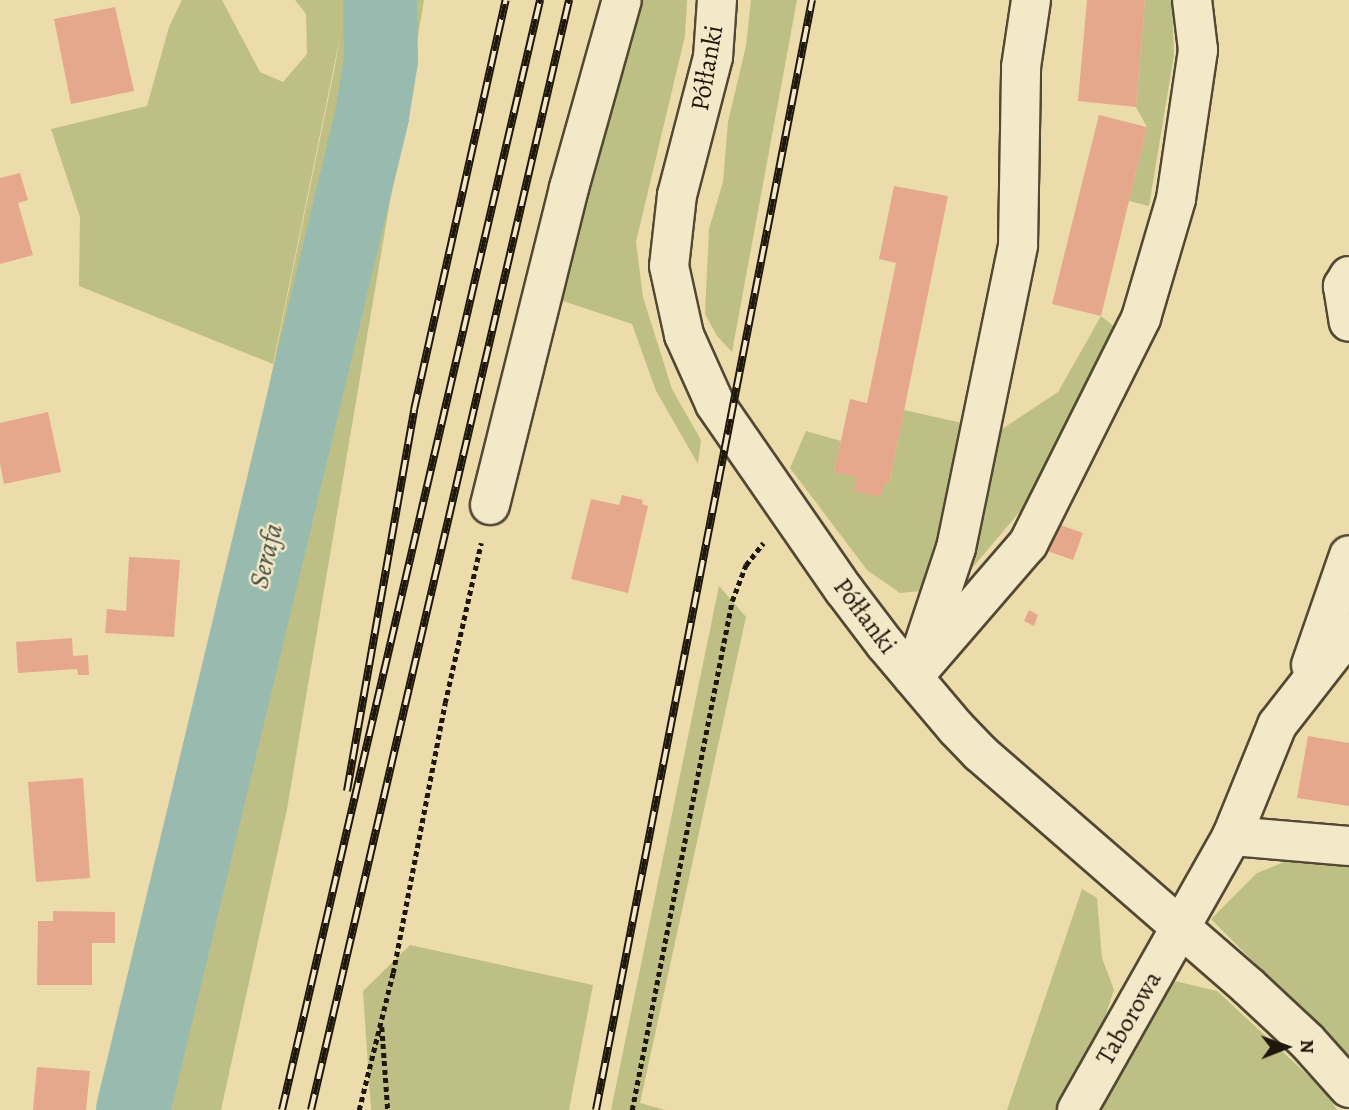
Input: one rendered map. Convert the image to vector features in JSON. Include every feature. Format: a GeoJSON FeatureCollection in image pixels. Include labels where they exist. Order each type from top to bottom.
{"type":"FeatureCollection","features":[{"type":"Feature","properties":{"kind":"street"},"geometry":{"type":"LineString","coordinates":[[490,505],[569,188],[622,0]]}},
{"type":"Feature","properties":{"kind":"street","name":"Półłanki"},"geometry":{"type":"LineString","coordinates":[[717,0],[713,57],[672,219],[668,266],[684,335],[715,404],[787,512],[885,644],[980,752],[1307,1041],[1349,1088]]}},
{"type":"Feature","properties":{"kind":"street"},"geometry":{"type":"LineString","coordinates":[[913,677],[956,548],[1018,245],[1021,67],[1031,0]]}},
{"type":"Feature","properties":{"kind":"street"},"geometry":{"type":"LineString","coordinates":[[913,677],[1028,544],[1141,317],[1176,199],[1198,50],[1192,0]]}},
{"type":"Feature","properties":{"kind":"street"},"geometry":{"type":"LineString","coordinates":[[1349,276],[1343,286],[1349,322]]}},
{"type":"Feature","properties":{"kind":"street"},"geometry":{"type":"LineString","coordinates":[[1301,694],[1349,555]]}},
{"type":"Feature","properties":{"kind":"street","name":"Taborowa"},"geometry":{"type":"LineString","coordinates":[[1077,1110],[1231,836],[1277,725],[1349,633]]}},
{"type":"Feature","properties":{"kind":"street"},"geometry":{"type":"LineString","coordinates":[[1231,836],[1349,846]]}},
{"type":"Feature","properties":{"kind":"path"},"geometry":{"type":"LineString","coordinates":[[359,1110],[382,1019],[445,703],[490,505]]}},
{"type":"Feature","properties":{"kind":"path"},"geometry":{"type":"LineString","coordinates":[[632,1110],[732,601],[746,565],[787,512]]}},
{"type":"Feature","properties":{"kind":"path"},"geometry":{"type":"LineString","coordinates":[[382,1019],[388,1110]]}},
{"type":"Feature","properties":{"kind":"green space"},"geometry":{"type":"Polygon","coordinates":[[[182,0],[222,0],[260,72],[283,82],[307,54],[306,14],[295,0],[424,0],[287,809],[221,1110],[120,1110],[335,66],[341,32],[273,364],[79,286],[80,217],[51,129],[147,106],[169,27],[182,0]]]}},
{"type":"Feature","properties":{"kind":"green space"},"geometry":{"type":"Polygon","coordinates":[[[636,0],[687,0],[685,36],[636,242],[643,297],[672,389],[701,440],[698,464],[656,391],[632,324],[560,300],[636,0]]]}},
{"type":"Feature","properties":{"kind":"green space"},"geometry":{"type":"Polygon","coordinates":[[[751,0],[797,0],[732,352],[717,336],[705,314],[709,229],[723,182],[728,122],[746,46],[751,0]]]}},
{"type":"Feature","properties":{"kind":"green space"},"geometry":{"type":"Polygon","coordinates":[[[1145,0],[1172,0],[1174,55],[1149,206],[1129,201],[1147,127],[1136,107],[1145,0]]]}},
{"type":"Feature","properties":{"kind":"green space"},"geometry":{"type":"Polygon","coordinates":[[[1101,316],[1116,328],[1039,489],[968,573],[996,433],[1058,392],[1101,316]]]}},
{"type":"Feature","properties":{"kind":"green space"},"geometry":{"type":"Polygon","coordinates":[[[904,410],[962,423],[953,501],[922,591],[900,593],[867,570],[790,468],[806,431],[841,441],[834,472],[889,484],[904,410]]]}},
{"type":"Feature","properties":{"kind":"green space"},"geometry":{"type":"Polygon","coordinates":[[[719,586],[746,617],[640,1103],[665,1110],[611,1110],[719,586]]]}},
{"type":"Feature","properties":{"kind":"green space"},"geometry":{"type":"Polygon","coordinates":[[[1311,851],[1349,863],[1349,1064],[1324,1033],[1211,919],[1257,873],[1311,851]]]}},
{"type":"Feature","properties":{"kind":"green space"},"geometry":{"type":"Polygon","coordinates":[[[1082,889],[1097,898],[1102,958],[1114,990],[1092,1055],[1065,1110],[1007,1110],[1082,889]]]}},
{"type":"Feature","properties":{"kind":"green space"},"geometry":{"type":"Polygon","coordinates":[[[410,945],[593,985],[569,1110],[371,1110],[363,991],[410,945]]]}},
{"type":"Feature","properties":{"kind":"green space"},"geometry":{"type":"Polygon","coordinates":[[[1162,978],[1217,991],[1325,1091],[1337,1110],[1102,1110],[1162,978]]]}},
{"type":"Feature","properties":{"kind":"building"},"geometry":{"type":"Polygon","coordinates":[[[1087,0],[1145,0],[1136,107],[1078,101],[1087,0]]]}},
{"type":"Feature","properties":{"kind":"building"},"geometry":{"type":"Polygon","coordinates":[[[115,7],[134,91],[71,104],[54,19],[115,7]]]}},
{"type":"Feature","properties":{"kind":"building"},"geometry":{"type":"Polygon","coordinates":[[[1099,115],[1147,127],[1101,316],[1052,304],[1099,115]]]}},
{"type":"Feature","properties":{"kind":"building"},"geometry":{"type":"Polygon","coordinates":[[[20,173],[28,200],[18,203],[33,255],[0,264],[0,178],[20,173]]]}},
{"type":"Feature","properties":{"kind":"building"},"geometry":{"type":"Polygon","coordinates":[[[894,186],[948,196],[889,484],[884,483],[881,497],[854,491],[856,477],[834,472],[850,399],[867,403],[896,263],[879,259],[894,186]]]}},
{"type":"Feature","properties":{"kind":"building"},"geometry":{"type":"Polygon","coordinates":[[[48,412],[61,472],[4,484],[0,463],[0,423],[48,412]]]}},
{"type":"Feature","properties":{"kind":"building"},"geometry":{"type":"Polygon","coordinates":[[[622,495],[643,500],[642,504],[648,506],[628,593],[571,579],[591,499],[619,505],[622,495]]]}},
{"type":"Feature","properties":{"kind":"building"},"geometry":{"type":"Polygon","coordinates":[[[1052,522],[1083,533],[1073,560],[1042,549],[1052,522]]]}},
{"type":"Feature","properties":{"kind":"building"},"geometry":{"type":"Polygon","coordinates":[[[129,557],[180,560],[174,637],[105,633],[107,609],[126,611],[129,557]]]}},
{"type":"Feature","properties":{"kind":"building"},"geometry":{"type":"Polygon","coordinates":[[[1029,610],[1038,615],[1034,626],[1024,621],[1029,610]]]}},
{"type":"Feature","properties":{"kind":"building"},"geometry":{"type":"Polygon","coordinates":[[[72,638],[73,656],[88,655],[89,675],[78,675],[77,669],[18,673],[16,642],[72,638]]]}},
{"type":"Feature","properties":{"kind":"building"},"geometry":{"type":"Polygon","coordinates":[[[1308,736],[1349,743],[1349,806],[1297,798],[1308,736]]]}},
{"type":"Feature","properties":{"kind":"building"},"geometry":{"type":"Polygon","coordinates":[[[83,778],[90,878],[36,882],[28,782],[83,778]]]}},
{"type":"Feature","properties":{"kind":"building"},"geometry":{"type":"Polygon","coordinates":[[[53,911],[115,912],[115,943],[92,943],[92,985],[37,985],[38,921],[53,921],[53,911]]]}},
{"type":"Feature","properties":{"kind":"building"},"geometry":{"type":"Polygon","coordinates":[[[37,1067],[90,1071],[86,1110],[33,1110],[37,1067]]]}},
{"type":"Feature","properties":{"kind":"waterway","name":"Serafa"},"geometry":{"type":"LineString","coordinates":[[133,1110],[372,116],[381,60],[380,0]]}},
{"type":"Feature","properties":{"kind":"railway"},"geometry":{"type":"LineString","coordinates":[[347,791],[414,410],[506,0]]}},
{"type":"Feature","properties":{"kind":"railway"},"geometry":{"type":"LineString","coordinates":[[282,1110],[540,0]]}},
{"type":"Feature","properties":{"kind":"railway"},"geometry":{"type":"LineString","coordinates":[[311,1110],[569,0]]}},
{"type":"Feature","properties":{"kind":"railway"},"geometry":{"type":"LineString","coordinates":[[596,1110],[812,0]]}}]}
